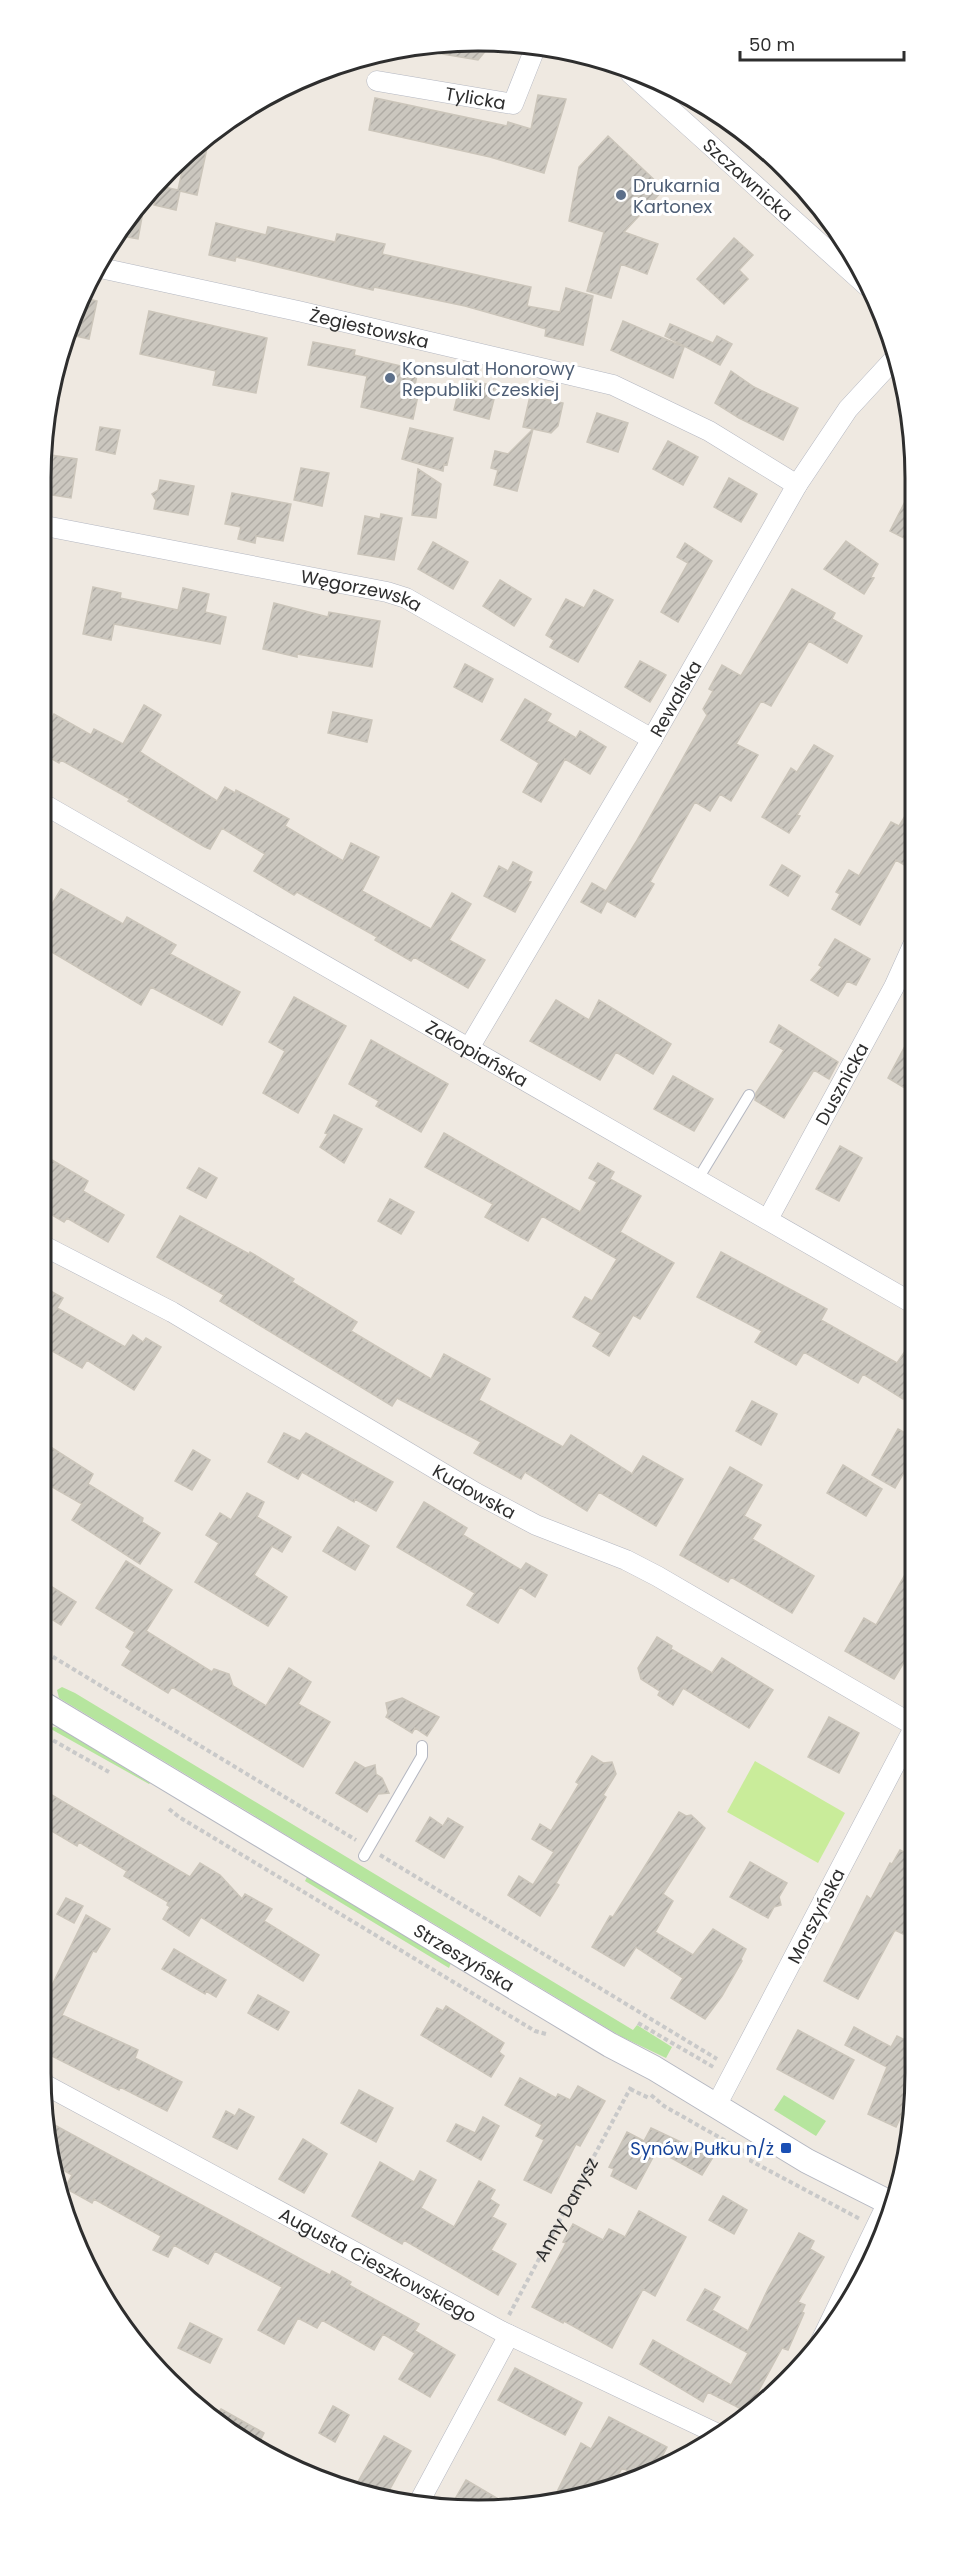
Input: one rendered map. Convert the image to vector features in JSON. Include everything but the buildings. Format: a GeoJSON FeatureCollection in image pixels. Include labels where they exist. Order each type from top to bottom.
{"type":"FeatureCollection","features":[{"type":"Feature","properties":{"kind":"street","name":"Tylicka"},"geometry":{"type":"LineString","coordinates":[[377,81],[513,104],[532,55]]}},
{"type":"Feature","properties":{"kind":"street","name":"Szczawnicka"},"geometry":{"type":"LineString","coordinates":[[643,85],[852,273]]}},
{"type":"Feature","properties":{"kind":"street","name":"Żegiestowska"},"geometry":{"type":"LineString","coordinates":[[105,269],[298,310],[613,385],[709,431],[797,485]]}},
{"type":"Feature","properties":{"kind":"street","name":"Rewalska"},"geometry":{"type":"LineString","coordinates":[[469,1048],[652,739],[797,485],[848,409],[889,364]]}},
{"type":"Feature","properties":{"kind":"street","name":"Węgorzewska"},"geometry":{"type":"LineString","coordinates":[[51,527],[387,592],[406,598],[652,739]]}},
{"type":"Feature","properties":{"kind":"street","name":"Zakopiańska"},"geometry":{"type":"LineString","coordinates":[[51,808],[905,1299]]}},
{"type":"Feature","properties":{"kind":"street","name":"Dusznicka"},"geometry":{"type":"LineString","coordinates":[[768,1220],[905,963]]}},
{"type":"Feature","properties":{"kind":"street","name":"Kudowska"},"geometry":{"type":"LineString","coordinates":[[51,1250],[172,1312],[516,1515],[626,1560],[657,1576],[905,1720]]}},
{"type":"Feature","properties":{"kind":"street","name":"Strzeszyńska"},"geometry":{"type":"LineString","coordinates":[[51,1714],[610,2045],[654,2068],[807,2161],[885,2201]]}},
{"type":"Feature","properties":{"kind":"street","name":"Morszyńska"},"geometry":{"type":"LineString","coordinates":[[716,2106],[905,1745]]}},
{"type":"Feature","properties":{"kind":"street","name":"Augusta Cieszkowskiego"},"geometry":{"type":"LineString","coordinates":[[52,2088],[505,2333],[711,2431]]}},
{"type":"Feature","properties":{"kind":"street"},"geometry":{"type":"LineString","coordinates":[[422,2496],[505,2333]]}},
{"type":"Feature","properties":{"kind":"lane"},"geometry":{"type":"LineString","coordinates":[[698,1179],[749,1095]]}},
{"type":"Feature","properties":{"kind":"lane"},"geometry":{"type":"LineString","coordinates":[[366,1852],[422,1756],[422,1746]]}},
{"type":"Feature","properties":{"kind":"path"},"geometry":{"type":"LineString","coordinates":[[51,1656],[366,1852],[721,2061]]}},
{"type":"Feature","properties":{"kind":"path"},"geometry":{"type":"LineString","coordinates":[[51,1739],[112,1773]]}},
{"type":"Feature","properties":{"kind":"path"},"geometry":{"type":"LineString","coordinates":[[166,1806],[179,1817],[535,2031],[550,2036]]}},
{"type":"Feature","properties":{"kind":"path"},"geometry":{"type":"LineString","coordinates":[[638,2023],[721,2072]]}},
{"type":"Feature","properties":{"kind":"path"},"geometry":{"type":"LineString","coordinates":[[682,2045],[686,2040]]}},
{"type":"Feature","properties":{"kind":"path","name":"Anny Danysz"},"geometry":{"type":"LineString","coordinates":[[505,2333],[630,2088],[649,2098]]}},
{"type":"Feature","properties":{"kind":"path"},"geometry":{"type":"LineString","coordinates":[[752,2159],[842,2208],[867,2225]]}},
{"type":"Feature","properties":{"kind":"green space"},"geometry":{"type":"Polygon","coordinates":[[[62,1687],[633,2030],[637,2025],[672,2047],[666,2058],[622,2037],[59,1698],[57,1690],[62,1687]]]}},
{"type":"Feature","properties":{"kind":"green space"},"geometry":{"type":"Polygon","coordinates":[[[51,1728],[61,1729],[150,1783],[149,1784],[51,1728]]]}},
{"type":"Feature","properties":{"kind":"green space"},"geometry":{"type":"Polygon","coordinates":[[[755,1761],[845,1813],[818,1863],[727,1812],[755,1761]]]}},
{"type":"Feature","properties":{"kind":"green space"},"geometry":{"type":"Polygon","coordinates":[[[307,1877],[451,1963],[449,1968],[305,1881],[307,1877]]]}},
{"type":"Feature","properties":{"kind":"green space"},"geometry":{"type":"Polygon","coordinates":[[[784,2095],[826,2121],[816,2136],[774,2110],[784,2095]]]}},
{"type":"Feature","properties":{"kind":"place","name":"Drukarnia Kartonex"},"geometry":{"type":"Point","coordinates":[621,195]}},
{"type":"Feature","properties":{"kind":"place","name":"Konsulat Honorowy Republiki Czeskiej"},"geometry":{"type":"Point","coordinates":[390,378]}},
{"type":"Feature","properties":{"kind":"place","name":"Synów Pułku n/ż"},"geometry":{"type":"Point","coordinates":[786,2148]}}]}
